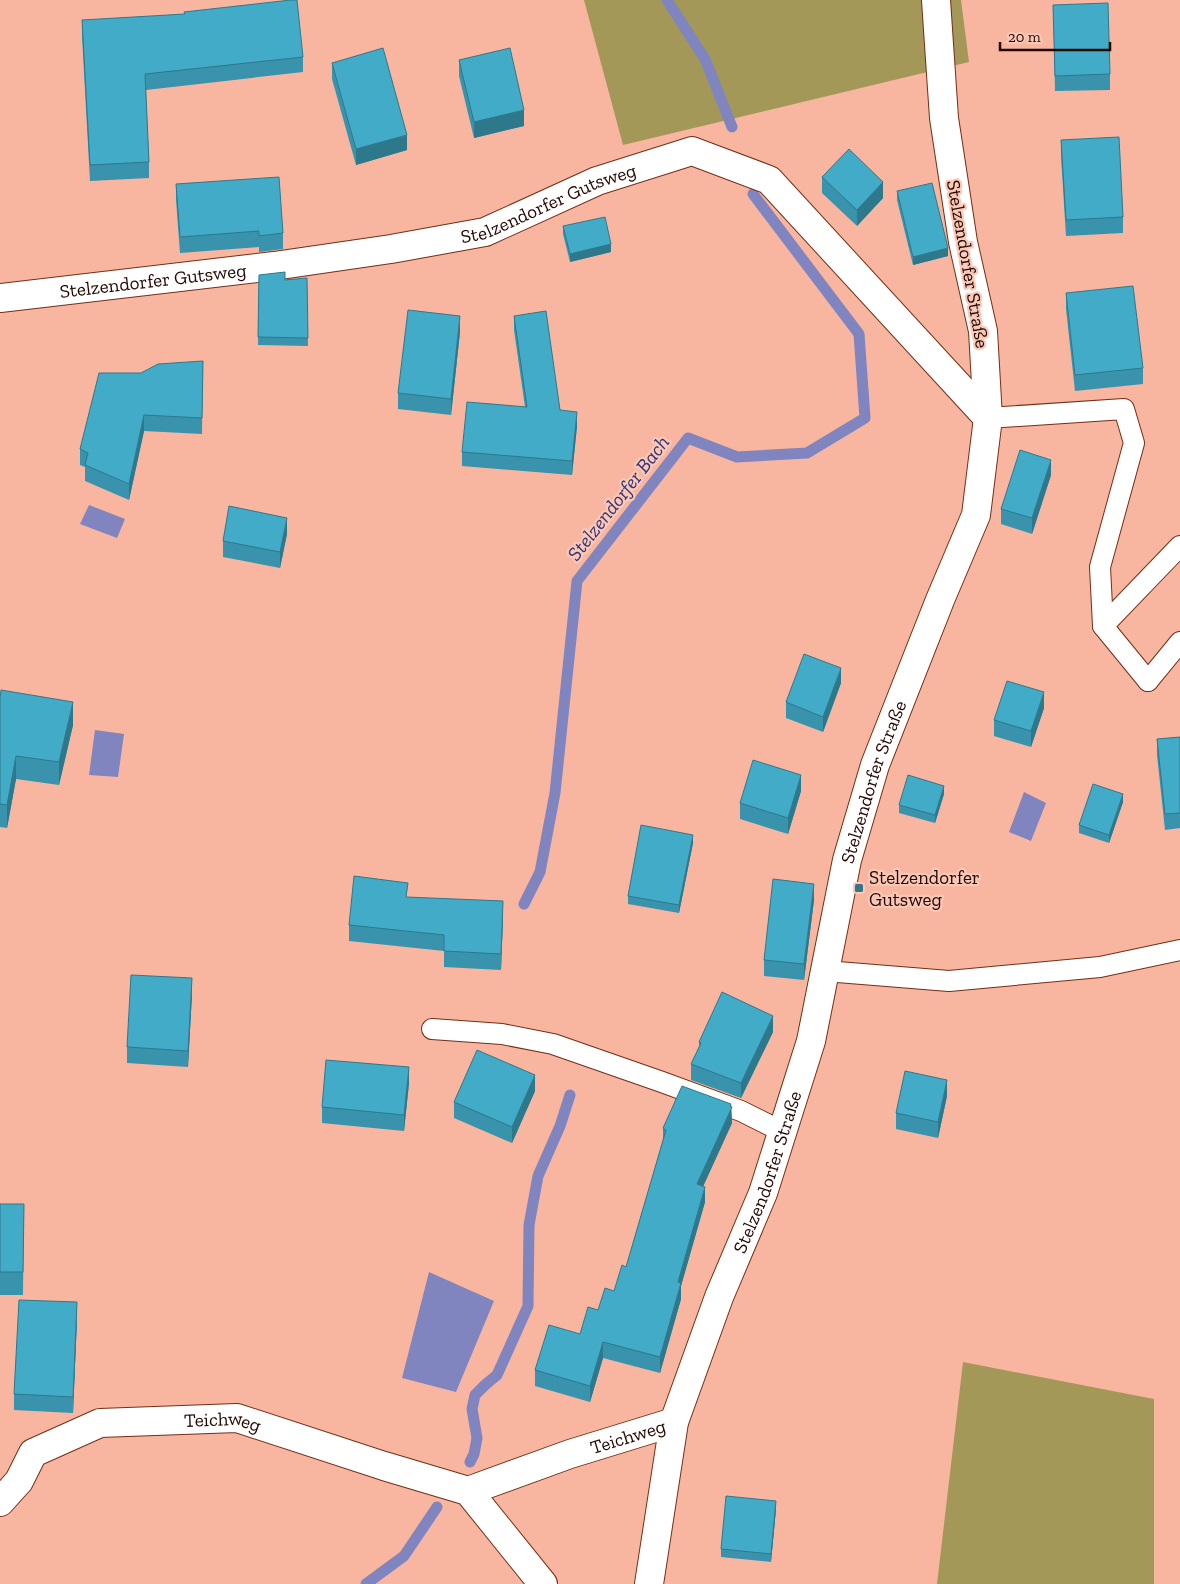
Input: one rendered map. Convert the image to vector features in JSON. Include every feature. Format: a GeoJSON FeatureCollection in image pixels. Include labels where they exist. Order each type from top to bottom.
{"type":"FeatureCollection","features":[{"type":"Feature","properties":{"kind":"street","name":"Stelzendorfer Straße"},"geometry":{"type":"LineString","coordinates":[[649,1584],[674,1422],[720,1297],[763,1193],[783,1132],[811,1040],[848,860],[875,765],[940,600],[976,515],[988,418],[983,331],[963,242],[944,118],[936,0]]}},
{"type":"Feature","properties":{"kind":"street","name":"Stelzendorfer Gutsweg"},"geometry":{"type":"LineString","coordinates":[[0,298],[274,266],[391,249],[485,232],[597,181],[692,151],[769,180],[988,418]]}},
{"type":"Feature","properties":{"kind":"street","name":"Teichweg"},"geometry":{"type":"LineString","coordinates":[[0,1502],[20,1481],[33,1453],[100,1422],[237,1418],[468,1491],[570,1454],[674,1422]]}},
{"type":"Feature","properties":{"kind":"street"},"geometry":{"type":"LineString","coordinates":[[468,1491],[543,1584]]}},
{"type":"Feature","properties":{"kind":"lane"},"geometry":{"type":"LineString","coordinates":[[988,418],[1124,409],[1134,443],[1100,567],[1103,626],[1148,681]]}},
{"type":"Feature","properties":{"kind":"lane"},"geometry":{"type":"LineString","coordinates":[[1103,626],[1180,546]]}},
{"type":"Feature","properties":{"kind":"lane"},"geometry":{"type":"LineString","coordinates":[[1148,681],[1180,642]]}},
{"type":"Feature","properties":{"kind":"lane"},"geometry":{"type":"LineString","coordinates":[[1148,681],[1180,663]]}},
{"type":"Feature","properties":{"kind":"lane"},"geometry":{"type":"LineString","coordinates":[[825,971],[949,981],[1100,967],[1180,950]]}},
{"type":"Feature","properties":{"kind":"lane"},"geometry":{"type":"LineString","coordinates":[[432,1029],[502,1034],[553,1044],[741,1111],[783,1132]]}},
{"type":"Feature","properties":{"kind":"shaded area"},"geometry":{"type":"Polygon","coordinates":[[[584,0],[961,0],[969,62],[623,145],[584,0]]]}},
{"type":"Feature","properties":{"kind":"shaded area"},"geometry":{"type":"Polygon","coordinates":[[[963,1362],[1154,1399],[1154,1584],[937,1584],[963,1362]]]}},
{"type":"Feature","properties":{"kind":"water"},"geometry":{"type":"Polygon","coordinates":[[[89,505],[125,519],[117,538],[80,524],[89,505]]]}},
{"type":"Feature","properties":{"kind":"water"},"geometry":{"type":"Polygon","coordinates":[[[95,730],[124,734],[118,777],[89,775],[95,730]]]}},
{"type":"Feature","properties":{"kind":"water"},"geometry":{"type":"Polygon","coordinates":[[[1024,792],[1046,803],[1031,841],[1009,832],[1024,792]]]}},
{"type":"Feature","properties":{"kind":"water"},"geometry":{"type":"Polygon","coordinates":[[[429,1272],[494,1301],[456,1392],[402,1378],[429,1272]]]}},
{"type":"Feature","properties":{"kind":"building"},"geometry":{"type":"Polygon","coordinates":[[[297,0],[303,57],[145,74],[149,162],[90,165],[82,20],[185,14],[184,12],[297,0]]]}},
{"type":"Feature","properties":{"kind":"building"},"geometry":{"type":"Polygon","coordinates":[[[1108,3],[1110,74],[1055,76],[1053,5],[1108,3]]]}},
{"type":"Feature","properties":{"kind":"building"},"geometry":{"type":"Polygon","coordinates":[[[383,48],[407,135],[356,149],[332,63],[383,48]]]}},
{"type":"Feature","properties":{"kind":"building"},"geometry":{"type":"Polygon","coordinates":[[[510,48],[524,110],[474,122],[459,60],[510,48]]]}},
{"type":"Feature","properties":{"kind":"building"},"geometry":{"type":"Polygon","coordinates":[[[1119,137],[1123,217],[1066,220],[1061,140],[1119,137]]]}},
{"type":"Feature","properties":{"kind":"building"},"geometry":{"type":"Polygon","coordinates":[[[849,149],[883,182],[857,210],[822,177],[849,149]]]}},
{"type":"Feature","properties":{"kind":"building"},"geometry":{"type":"Polygon","coordinates":[[[279,177],[283,233],[259,236],[259,231],[180,237],[176,184],[279,177]]]}},
{"type":"Feature","properties":{"kind":"building"},"geometry":{"type":"Polygon","coordinates":[[[932,183],[948,248],[913,257],[897,191],[932,183]]]}},
{"type":"Feature","properties":{"kind":"building"},"geometry":{"type":"Polygon","coordinates":[[[605,217],[611,244],[570,254],[563,226],[605,217]]]}},
{"type":"Feature","properties":{"kind":"building"},"geometry":{"type":"Polygon","coordinates":[[[285,272],[285,280],[307,278],[308,338],[258,337],[259,275],[285,272]]]}},
{"type":"Feature","properties":{"kind":"building"},"geometry":{"type":"Polygon","coordinates":[[[1133,286],[1143,368],[1075,375],[1066,293],[1133,286]]]}},
{"type":"Feature","properties":{"kind":"building"},"geometry":{"type":"Polygon","coordinates":[[[408,310],[460,316],[451,399],[398,393],[408,310]]]}},
{"type":"Feature","properties":{"kind":"building"},"geometry":{"type":"Polygon","coordinates":[[[546,311],[560,410],[577,412],[572,461],[462,452],[467,402],[527,407],[514,316],[546,311]]]}},
{"type":"Feature","properties":{"kind":"building"},"geometry":{"type":"Polygon","coordinates":[[[203,361],[202,418],[144,415],[129,484],[85,465],[88,453],[80,449],[99,373],[141,373],[158,364],[203,361]]]}},
{"type":"Feature","properties":{"kind":"building"},"geometry":{"type":"Polygon","coordinates":[[[1020,450],[1051,460],[1032,518],[1001,509],[1020,450]]]}},
{"type":"Feature","properties":{"kind":"building"},"geometry":{"type":"Polygon","coordinates":[[[229,506],[287,518],[280,552],[223,541],[229,506]]]}},
{"type":"Feature","properties":{"kind":"building"},"geometry":{"type":"Polygon","coordinates":[[[804,654],[841,668],[823,717],[786,702],[804,654]]]}},
{"type":"Feature","properties":{"kind":"building"},"geometry":{"type":"Polygon","coordinates":[[[1007,681],[1044,692],[1031,731],[994,720],[1007,681]]]}},
{"type":"Feature","properties":{"kind":"building"},"geometry":{"type":"Polygon","coordinates":[[[1,690],[73,702],[59,762],[16,756],[7,805],[0,804],[1,690]]]}},
{"type":"Feature","properties":{"kind":"building"},"geometry":{"type":"Polygon","coordinates":[[[1180,737],[1180,813],[1165,814],[1157,739],[1180,737]]]}},
{"type":"Feature","properties":{"kind":"building"},"geometry":{"type":"Polygon","coordinates":[[[753,760],[801,775],[788,818],[740,803],[753,760]]]}},
{"type":"Feature","properties":{"kind":"building"},"geometry":{"type":"Polygon","coordinates":[[[908,775],[944,786],[935,815],[899,805],[908,775]]]}},
{"type":"Feature","properties":{"kind":"building"},"geometry":{"type":"Polygon","coordinates":[[[1093,784],[1123,794],[1109,835],[1079,825],[1093,784]]]}},
{"type":"Feature","properties":{"kind":"building"},"geometry":{"type":"Polygon","coordinates":[[[641,825],[693,835],[679,905],[628,896],[641,825]]]}},
{"type":"Feature","properties":{"kind":"building"},"geometry":{"type":"Polygon","coordinates":[[[354,876],[408,883],[406,897],[503,901],[501,954],[444,951],[444,935],[349,925],[354,876]]]}},
{"type":"Feature","properties":{"kind":"building"},"geometry":{"type":"Polygon","coordinates":[[[773,879],[814,884],[804,964],[764,960],[773,879]]]}},
{"type":"Feature","properties":{"kind":"building"},"geometry":{"type":"Polygon","coordinates":[[[131,975],[192,978],[188,1051],[127,1047],[131,975]]]}},
{"type":"Feature","properties":{"kind":"building"},"geometry":{"type":"Polygon","coordinates":[[[722,992],[773,1016],[741,1083],[691,1064],[722,992]]]}},
{"type":"Feature","properties":{"kind":"building"},"geometry":{"type":"Polygon","coordinates":[[[477,1050],[535,1075],[512,1127],[454,1102],[477,1050]]]}},
{"type":"Feature","properties":{"kind":"building"},"geometry":{"type":"Polygon","coordinates":[[[326,1060],[409,1067],[404,1115],[322,1107],[326,1060]]]}},
{"type":"Feature","properties":{"kind":"building"},"geometry":{"type":"Polygon","coordinates":[[[905,1071],[947,1080],[938,1122],[896,1113],[905,1071]]]}},
{"type":"Feature","properties":{"kind":"building"},"geometry":{"type":"Polygon","coordinates":[[[682,1086],[731,1104],[730,1106],[732,1107],[697,1184],[705,1187],[678,1282],[681,1283],[660,1357],[603,1342],[590,1386],[535,1370],[549,1325],[580,1334],[588,1307],[598,1310],[605,1288],[614,1291],[622,1265],[626,1267],[666,1130],[663,1128],[682,1086]]]}},
{"type":"Feature","properties":{"kind":"building"},"geometry":{"type":"Polygon","coordinates":[[[0,1204],[24,1204],[23,1272],[0,1272],[0,1204]]]}},
{"type":"Feature","properties":{"kind":"building"},"geometry":{"type":"Polygon","coordinates":[[[19,1300],[77,1302],[73,1397],[14,1394],[19,1300]]]}},
{"type":"Feature","properties":{"kind":"building"},"geometry":{"type":"Polygon","coordinates":[[[726,1496],[776,1501],[771,1554],[721,1549],[726,1496]]]}},
{"type":"Feature","properties":{"kind":"waterway","name":"Stelzendorfer Bach"},"geometry":{"type":"LineString","coordinates":[[667,0],[705,59],[732,127]]}},
{"type":"Feature","properties":{"kind":"waterway","name":"Stelzendorfer Bach"},"geometry":{"type":"LineString","coordinates":[[524,904],[540,872],[555,793],[577,581],[688,438],[737,457],[807,453],[865,418],[859,334],[753,194]]}},
{"type":"Feature","properties":{"kind":"waterway","name":"Stelzendorfer Bach"},"geometry":{"type":"LineString","coordinates":[[470,1462],[474,1454],[477,1438],[472,1409],[475,1395],[497,1375],[528,1306],[529,1225],[538,1176],[560,1126],[570,1095]]}},
{"type":"Feature","properties":{"kind":"waterway","name":"Stelzendorfer Bach"},"geometry":{"type":"LineString","coordinates":[[366,1584],[404,1556],[437,1507]]}},
{"type":"Feature","properties":{"kind":"place","name":"Stelzendorfer Gutsweg"},"geometry":{"type":"Point","coordinates":[859,888]}}]}
